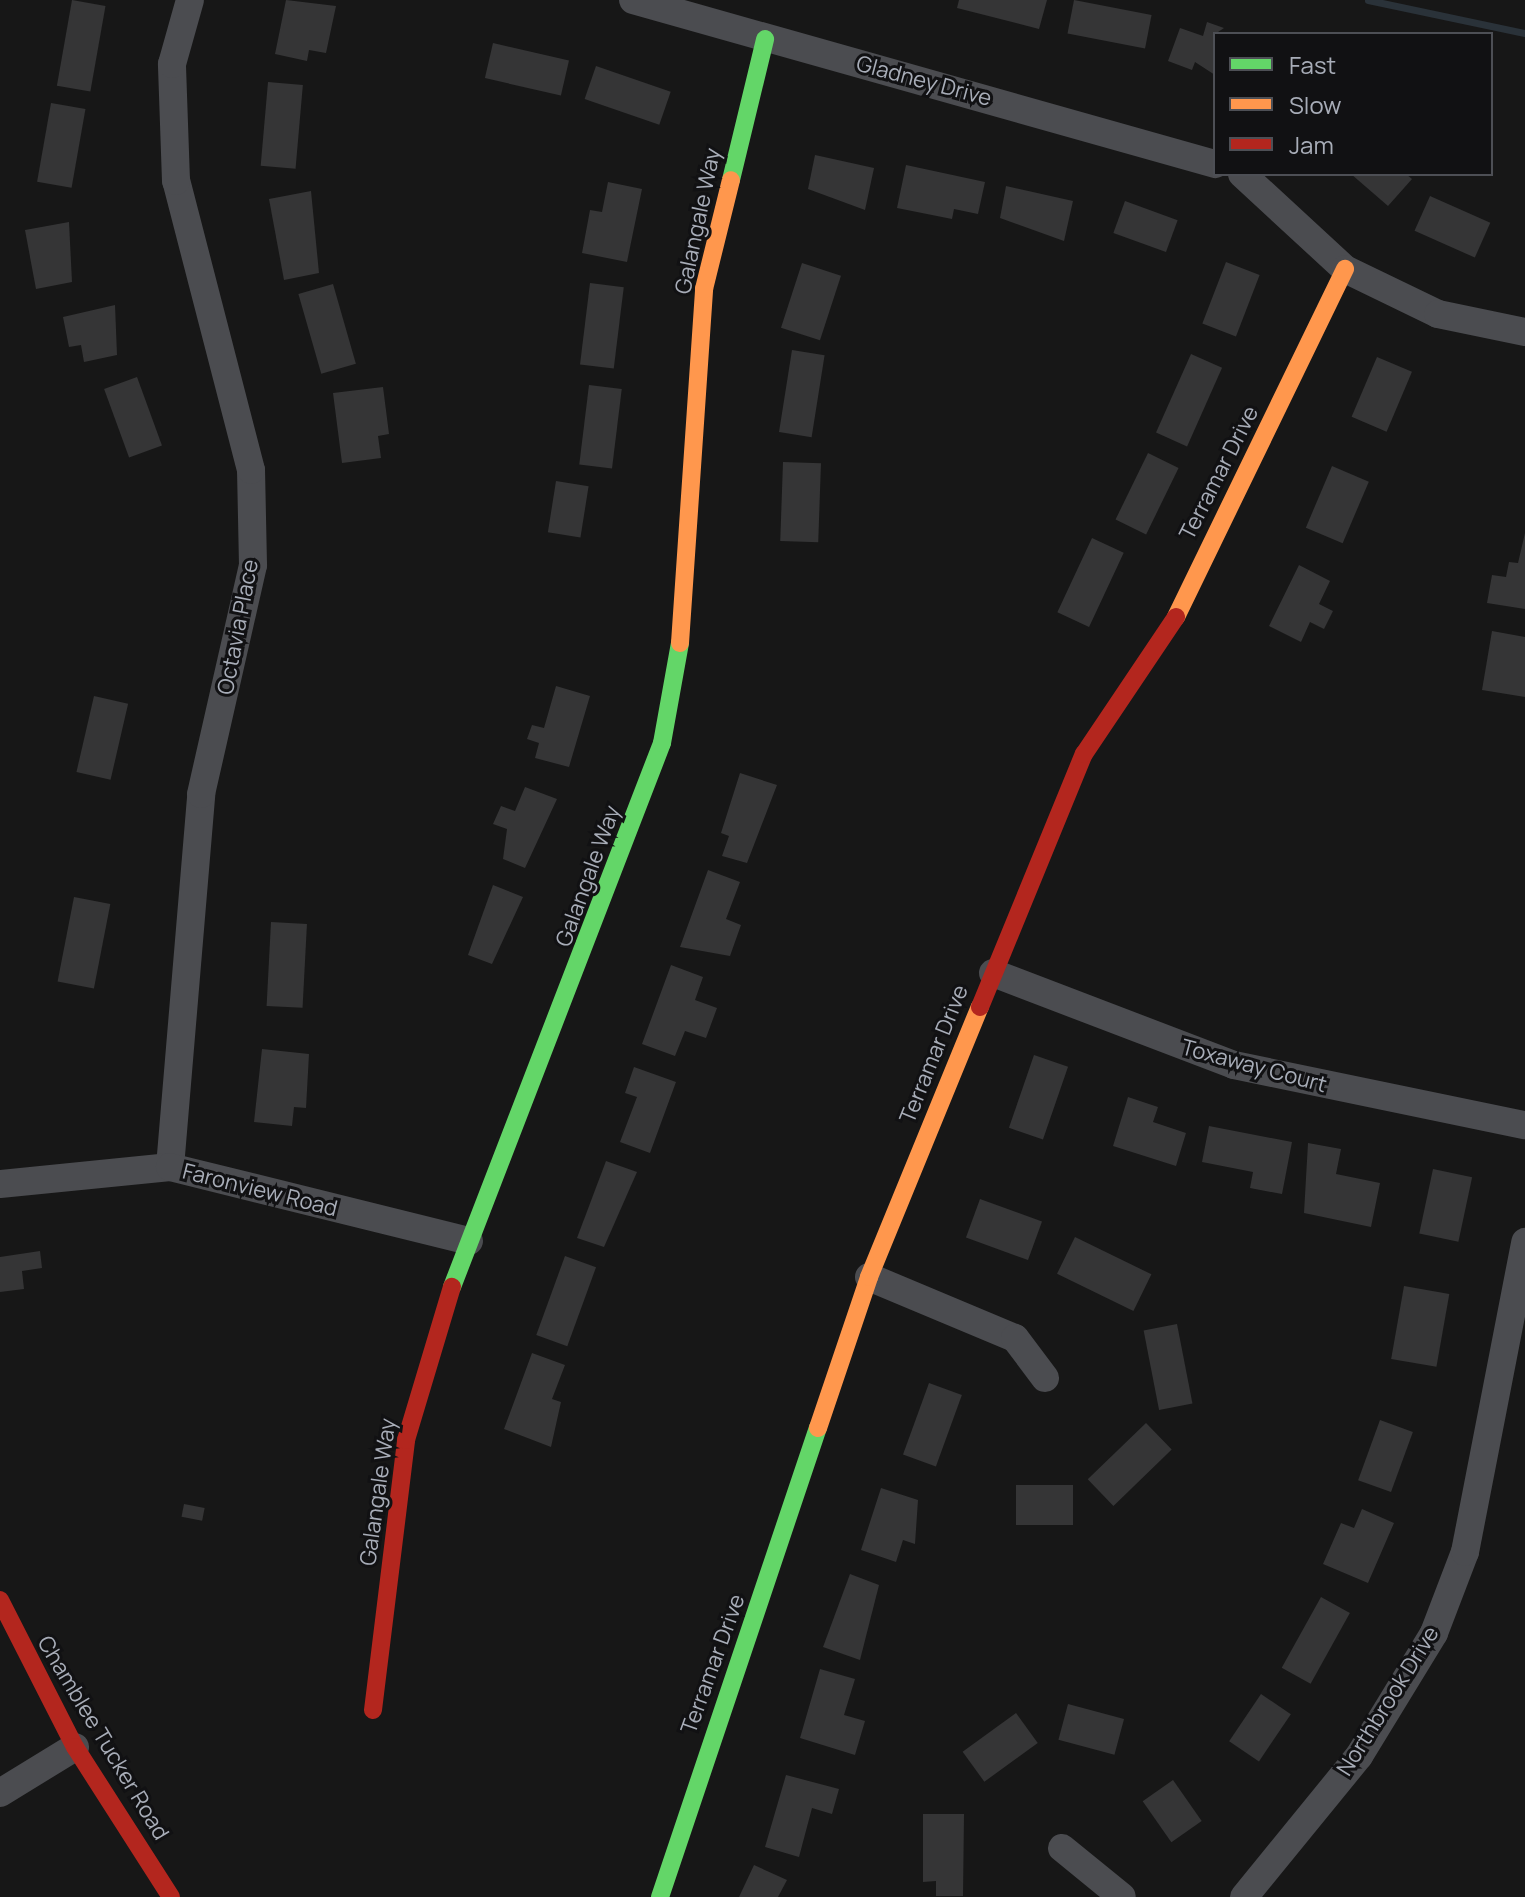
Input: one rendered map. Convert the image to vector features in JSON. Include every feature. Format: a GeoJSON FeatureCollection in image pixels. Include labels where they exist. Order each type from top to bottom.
{"type":"FeatureCollection","features":[{"type":"Feature","properties":{"kind":"street","name":"Octavia Place"},"geometry":{"type":"LineString","coordinates":[[170,1167],[201,794],[253,565],[251,470],[176,181],[172,64],[190,0]]}},
{"type":"Feature","properties":{"kind":"street","name":"Gladney Drive"},"geometry":{"type":"LineString","coordinates":[[633,0],[1213,163]]}},
{"type":"Feature","properties":{"kind":"street","name":"Galangale Way"},"geometry":{"type":"LineString","coordinates":[[373,1710],[406,1440],[469,1241],[662,743],[688,603],[704,289],[765,39]]}},
{"type":"Feature","properties":{"kind":"street"},"geometry":{"type":"LineString","coordinates":[[1244,176],[1345,269],[1438,314],[1525,332]]}},
{"type":"Feature","properties":{"kind":"street","name":"Terramar Drive"},"geometry":{"type":"LineString","coordinates":[[660,1897],[869,1277],[1084,754],[1160,649],[1345,269]]}},
{"type":"Feature","properties":{"kind":"street","name":"Toxaway Court"},"geometry":{"type":"LineString","coordinates":[[993,973],[1234,1065],[1525,1125]]}},
{"type":"Feature","properties":{"kind":"street","name":"Faronview Road"},"geometry":{"type":"LineString","coordinates":[[0,1184],[170,1167],[469,1241]]}},
{"type":"Feature","properties":{"kind":"street","name":"Northbrook Drive"},"geometry":{"type":"LineString","coordinates":[[1244,1897],[1359,1756],[1434,1633],[1465,1552],[1525,1242]]}},
{"type":"Feature","properties":{"kind":"street"},"geometry":{"type":"LineString","coordinates":[[869,1277],[1015,1338],[1045,1378]]}},
{"type":"Feature","properties":{"kind":"street","name":"Chamblee Tucker Road"},"geometry":{"type":"LineString","coordinates":[[0,1600],[75,1747],[171,1897]]}},
{"type":"Feature","properties":{"kind":"street"},"geometry":{"type":"LineString","coordinates":[[0,1793],[75,1747]]}},
{"type":"Feature","properties":{"kind":"street"},"geometry":{"type":"LineString","coordinates":[[1062,1848],[1122,1897]]}},
{"type":"Feature","properties":{"kind":"building"},"geometry":{"type":"Polygon","coordinates":[[[72,0],[105,6],[90,92],[57,86],[72,0]]]}},
{"type":"Feature","properties":{"kind":"building"},"geometry":{"type":"Polygon","coordinates":[[[286,0],[336,6],[326,53],[309,50],[307,61],[275,54],[286,0]]]}},
{"type":"Feature","properties":{"kind":"building"},"geometry":{"type":"Polygon","coordinates":[[[959,0],[1047,0],[1039,29],[957,8],[959,0]]]}},
{"type":"Feature","properties":{"kind":"building"},"geometry":{"type":"Polygon","coordinates":[[[1074,0],[1152,15],[1145,48],[1068,33],[1074,0]]]}},
{"type":"Feature","properties":{"kind":"building"},"geometry":{"type":"Polygon","coordinates":[[[1207,22],[1224,28],[1213,32],[1213,74],[1195,62],[1192,70],[1168,61],[1180,28],[1203,36],[1207,22]]]}},
{"type":"Feature","properties":{"kind":"building"},"geometry":{"type":"Polygon","coordinates":[[[493,43],[569,61],[561,96],[485,78],[493,43]]]}},
{"type":"Feature","properties":{"kind":"building"},"geometry":{"type":"Polygon","coordinates":[[[596,66],[671,92],[659,125],[585,99],[596,66]]]}},
{"type":"Feature","properties":{"kind":"building"},"geometry":{"type":"Polygon","coordinates":[[[268,82],[303,85],[296,169],[261,166],[268,82]]]}},
{"type":"Feature","properties":{"kind":"building"},"geometry":{"type":"Polygon","coordinates":[[[51,103],[85,109],[72,188],[37,182],[51,103]]]}},
{"type":"Feature","properties":{"kind":"building"},"geometry":{"type":"Polygon","coordinates":[[[815,155],[874,168],[865,210],[808,189],[815,155]]]}},
{"type":"Feature","properties":{"kind":"building"},"geometry":{"type":"Polygon","coordinates":[[[906,165],[985,182],[978,214],[954,209],[952,219],[897,208],[906,165]]]}},
{"type":"Feature","properties":{"kind":"building"},"geometry":{"type":"Polygon","coordinates":[[[1353,176],[1408,176],[1412,179],[1388,206],[1353,176]]]}},
{"type":"Feature","properties":{"kind":"building"},"geometry":{"type":"Polygon","coordinates":[[[608,182],[642,189],[627,262],[582,253],[590,210],[602,212],[608,182]]]}},
{"type":"Feature","properties":{"kind":"building"},"geometry":{"type":"Polygon","coordinates":[[[1006,186],[1073,201],[1064,241],[1000,218],[1006,186]]]}},
{"type":"Feature","properties":{"kind":"building"},"geometry":{"type":"Polygon","coordinates":[[[311,191],[319,273],[284,280],[269,199],[311,191]]]}},
{"type":"Feature","properties":{"kind":"building"},"geometry":{"type":"Polygon","coordinates":[[[1430,196],[1490,223],[1475,258],[1415,231],[1430,196]]]}},
{"type":"Feature","properties":{"kind":"building"},"geometry":{"type":"Polygon","coordinates":[[[1125,201],[1178,220],[1166,252],[1113,233],[1125,201]]]}},
{"type":"Feature","properties":{"kind":"building"},"geometry":{"type":"Polygon","coordinates":[[[69,222],[72,282],[36,289],[25,230],[69,222]]]}},
{"type":"Feature","properties":{"kind":"building"},"geometry":{"type":"Polygon","coordinates":[[[1226,262],[1260,275],[1236,337],[1202,324],[1226,262]]]}},
{"type":"Feature","properties":{"kind":"building"},"geometry":{"type":"Polygon","coordinates":[[[802,263],[841,276],[820,340],[781,328],[802,263]]]}},
{"type":"Feature","properties":{"kind":"building"},"geometry":{"type":"Polygon","coordinates":[[[590,283],[624,287],[614,369],[580,364],[590,283]]]}},
{"type":"Feature","properties":{"kind":"building"},"geometry":{"type":"Polygon","coordinates":[[[333,284],[356,364],[321,374],[298,294],[333,284]]]}},
{"type":"Feature","properties":{"kind":"building"},"geometry":{"type":"Polygon","coordinates":[[[115,305],[117,355],[84,362],[81,345],[69,347],[63,317],[115,305]]]}},
{"type":"Feature","properties":{"kind":"building"},"geometry":{"type":"Polygon","coordinates":[[[792,350],[825,355],[812,437],[779,432],[792,350]]]}},
{"type":"Feature","properties":{"kind":"building"},"geometry":{"type":"Polygon","coordinates":[[[1191,354],[1222,368],[1187,446],[1156,433],[1191,354]]]}},
{"type":"Feature","properties":{"kind":"building"},"geometry":{"type":"Polygon","coordinates":[[[1377,357],[1412,372],[1387,432],[1352,417],[1377,357]]]}},
{"type":"Feature","properties":{"kind":"building"},"geometry":{"type":"Polygon","coordinates":[[[137,377],[162,446],[129,458],[104,389],[137,377]]]}},
{"type":"Feature","properties":{"kind":"building"},"geometry":{"type":"Polygon","coordinates":[[[589,385],[622,389],[612,468],[579,464],[589,385]]]}},
{"type":"Feature","properties":{"kind":"building"},"geometry":{"type":"Polygon","coordinates":[[[383,387],[389,434],[378,436],[381,458],[342,463],[333,393],[383,387]]]}},
{"type":"Feature","properties":{"kind":"building"},"geometry":{"type":"Polygon","coordinates":[[[1148,453],[1179,468],[1146,534],[1116,520],[1148,453]]]}},
{"type":"Feature","properties":{"kind":"building"},"geometry":{"type":"Polygon","coordinates":[[[783,462],[821,463],[818,542],[780,541],[783,462]]]}},
{"type":"Feature","properties":{"kind":"building"},"geometry":{"type":"Polygon","coordinates":[[[1332,466],[1369,482],[1343,543],[1306,528],[1332,466]]]}},
{"type":"Feature","properties":{"kind":"building"},"geometry":{"type":"Polygon","coordinates":[[[556,481],[589,486],[580,538],[548,532],[556,481]]]}},
{"type":"Feature","properties":{"kind":"building"},"geometry":{"type":"Polygon","coordinates":[[[1525,533],[1525,609],[1487,603],[1492,575],[1506,577],[1509,562],[1518,563],[1525,533]]]}},
{"type":"Feature","properties":{"kind":"building"},"geometry":{"type":"Polygon","coordinates":[[[1092,538],[1124,553],[1089,627],[1057,612],[1092,538]]]}},
{"type":"Feature","properties":{"kind":"building"},"geometry":{"type":"Polygon","coordinates":[[[1299,565],[1330,581],[1319,604],[1333,611],[1324,629],[1310,622],[1301,642],[1269,626],[1299,565]]]}},
{"type":"Feature","properties":{"kind":"building"},"geometry":{"type":"Polygon","coordinates":[[[1492,631],[1525,637],[1525,697],[1482,690],[1492,631]]]}},
{"type":"Feature","properties":{"kind":"building"},"geometry":{"type":"Polygon","coordinates":[[[556,686],[590,696],[569,767],[535,758],[539,743],[527,739],[532,725],[544,728],[556,686]]]}},
{"type":"Feature","properties":{"kind":"building"},"geometry":{"type":"Polygon","coordinates":[[[94,696],[128,704],[111,780],[76,772],[94,696]]]}},
{"type":"Feature","properties":{"kind":"building"},"geometry":{"type":"Polygon","coordinates":[[[740,773],[777,785],[747,863],[722,856],[729,836],[721,833],[740,773]]]}},
{"type":"Feature","properties":{"kind":"building"},"geometry":{"type":"Polygon","coordinates":[[[525,787],[557,799],[525,868],[503,859],[507,829],[493,824],[501,806],[515,811],[525,787]]]}},
{"type":"Feature","properties":{"kind":"building"},"geometry":{"type":"Polygon","coordinates":[[[708,870],[740,882],[726,919],[741,925],[730,956],[680,947],[708,870]]]}},
{"type":"Feature","properties":{"kind":"building"},"geometry":{"type":"Polygon","coordinates":[[[493,885],[523,897],[492,964],[468,955],[493,885]]]}},
{"type":"Feature","properties":{"kind":"building"},"geometry":{"type":"Polygon","coordinates":[[[74,897],[110,904],[94,988],[58,981],[74,897]]]}},
{"type":"Feature","properties":{"kind":"building"},"geometry":{"type":"Polygon","coordinates":[[[271,922],[307,924],[303,1008],[267,1006],[271,922]]]}},
{"type":"Feature","properties":{"kind":"building"},"geometry":{"type":"Polygon","coordinates":[[[671,965],[703,977],[695,1000],[717,1008],[706,1038],[685,1031],[675,1056],[642,1044],[671,965]]]}},
{"type":"Feature","properties":{"kind":"building"},"geometry":{"type":"Polygon","coordinates":[[[262,1049],[309,1054],[306,1108],[294,1107],[292,1126],[254,1122],[262,1049]]]}},
{"type":"Feature","properties":{"kind":"building"},"geometry":{"type":"Polygon","coordinates":[[[1034,1055],[1068,1067],[1043,1140],[1009,1128],[1034,1055]]]}},
{"type":"Feature","properties":{"kind":"building"},"geometry":{"type":"Polygon","coordinates":[[[634,1067],[676,1082],[650,1153],[620,1142],[637,1097],[625,1093],[634,1067]]]}},
{"type":"Feature","properties":{"kind":"building"},"geometry":{"type":"Polygon","coordinates":[[[1128,1097],[1158,1107],[1153,1122],[1186,1133],[1176,1166],[1113,1146],[1128,1097]]]}},
{"type":"Feature","properties":{"kind":"building"},"geometry":{"type":"Polygon","coordinates":[[[1209,1126],[1292,1142],[1282,1194],[1250,1188],[1253,1172],[1202,1162],[1209,1126]]]}},
{"type":"Feature","properties":{"kind":"building"},"geometry":{"type":"Polygon","coordinates":[[[1308,1143],[1341,1149],[1336,1174],[1380,1183],[1371,1227],[1304,1213],[1308,1143]]]}},
{"type":"Feature","properties":{"kind":"building"},"geometry":{"type":"Polygon","coordinates":[[[606,1161],[637,1172],[604,1247],[577,1238],[606,1161]]]}},
{"type":"Feature","properties":{"kind":"building"},"geometry":{"type":"Polygon","coordinates":[[[1433,1169],[1472,1177],[1458,1242],[1419,1234],[1433,1169]]]}},
{"type":"Feature","properties":{"kind":"building"},"geometry":{"type":"Polygon","coordinates":[[[980,1199],[1042,1222],[1028,1260],[966,1238],[980,1199]]]}},
{"type":"Feature","properties":{"kind":"building"},"geometry":{"type":"Polygon","coordinates":[[[1075,1237],[1151,1274],[1133,1311],[1057,1274],[1075,1237]]]}},
{"type":"Feature","properties":{"kind":"building"},"geometry":{"type":"Polygon","coordinates":[[[40,1251],[42,1268],[22,1271],[24,1289],[0,1292],[0,1257],[40,1251]]]}},
{"type":"Feature","properties":{"kind":"building"},"geometry":{"type":"Polygon","coordinates":[[[565,1256],[596,1267],[567,1346],[536,1335],[565,1256]]]}},
{"type":"Feature","properties":{"kind":"building"},"geometry":{"type":"Polygon","coordinates":[[[1404,1286],[1449,1294],[1436,1367],[1391,1359],[1404,1286]]]}},
{"type":"Feature","properties":{"kind":"building"},"geometry":{"type":"Polygon","coordinates":[[[1177,1324],[1192,1404],[1159,1410],[1144,1330],[1177,1324]]]}},
{"type":"Feature","properties":{"kind":"building"},"geometry":{"type":"Polygon","coordinates":[[[532,1353],[565,1365],[552,1399],[561,1402],[551,1447],[504,1429],[532,1353]]]}},
{"type":"Feature","properties":{"kind":"building"},"geometry":{"type":"Polygon","coordinates":[[[929,1383],[962,1395],[936,1466],[903,1454],[929,1383]]]}},
{"type":"Feature","properties":{"kind":"building"},"geometry":{"type":"Polygon","coordinates":[[[1380,1420],[1413,1432],[1391,1492],[1358,1480],[1380,1420]]]}},
{"type":"Feature","properties":{"kind":"building"},"geometry":{"type":"Polygon","coordinates":[[[1146,1423],[1172,1450],[1113,1506],[1088,1479],[1146,1423]]]}},
{"type":"Feature","properties":{"kind":"building"},"geometry":{"type":"Polygon","coordinates":[[[1016,1485],[1073,1485],[1073,1525],[1016,1525],[1016,1485]]]}},
{"type":"Feature","properties":{"kind":"building"},"geometry":{"type":"Polygon","coordinates":[[[881,1488],[918,1500],[915,1544],[903,1540],[896,1562],[861,1550],[881,1488]]]}},
{"type":"Feature","properties":{"kind":"building"},"geometry":{"type":"Polygon","coordinates":[[[184,1504],[205,1508],[202,1521],[182,1517],[184,1504]]]}},
{"type":"Feature","properties":{"kind":"building"},"geometry":{"type":"Polygon","coordinates":[[[1362,1509],[1394,1523],[1368,1583],[1323,1564],[1341,1523],[1354,1528],[1362,1509]]]}},
{"type":"Feature","properties":{"kind":"building"},"geometry":{"type":"Polygon","coordinates":[[[850,1574],[879,1585],[860,1660],[823,1647],[850,1574]]]}},
{"type":"Feature","properties":{"kind":"building"},"geometry":{"type":"Polygon","coordinates":[[[1321,1597],[1350,1613],[1311,1684],[1282,1668],[1321,1597]]]}},
{"type":"Feature","properties":{"kind":"building"},"geometry":{"type":"Polygon","coordinates":[[[820,1669],[855,1679],[844,1715],[865,1721],[855,1755],[800,1738],[820,1669]]]}},
{"type":"Feature","properties":{"kind":"building"},"geometry":{"type":"Polygon","coordinates":[[[1261,1694],[1291,1714],[1259,1761],[1229,1741],[1261,1694]]]}},
{"type":"Feature","properties":{"kind":"building"},"geometry":{"type":"Polygon","coordinates":[[[1068,1704],[1124,1719],[1114,1755],[1058,1740],[1068,1704]]]}},
{"type":"Feature","properties":{"kind":"building"},"geometry":{"type":"Polygon","coordinates":[[[1016,1713],[1038,1743],[984,1782],[963,1752],[1016,1713]]]}},
{"type":"Feature","properties":{"kind":"building"},"geometry":{"type":"Polygon","coordinates":[[[786,1775],[839,1789],[832,1814],[812,1808],[799,1857],[765,1847],[786,1775]]]}},
{"type":"Feature","properties":{"kind":"building"},"geometry":{"type":"Polygon","coordinates":[[[1173,1780],[1202,1821],[1171,1842],[1143,1801],[1173,1780]]]}},
{"type":"Feature","properties":{"kind":"building"},"geometry":{"type":"Polygon","coordinates":[[[923,1814],[964,1814],[963,1896],[936,1896],[936,1881],[923,1882],[923,1814]]]}},
{"type":"Feature","properties":{"kind":"building"},"geometry":{"type":"Polygon","coordinates":[[[754,1865],[787,1880],[778,1897],[739,1897],[754,1865]]]}},
{"type":"Feature","properties":{"kind":"waterway"},"geometry":{"type":"LineString","coordinates":[[1368,0],[1525,33]]}},
{"type":"Feature","properties":{"kind":"traffic: fast"},"geometry":{"type":"LineString","coordinates":[[731,180],[765,39]]}},
{"type":"Feature","properties":{"kind":"traffic: fast"},"geometry":{"type":"LineString","coordinates":[[452,1287],[662,743],[680,643]]}},
{"type":"Feature","properties":{"kind":"traffic: fast"},"geometry":{"type":"LineString","coordinates":[[660,1897],[818,1428]]}},
{"type":"Feature","properties":{"kind":"traffic: slow"},"geometry":{"type":"LineString","coordinates":[[680,643],[704,289],[731,180]]}},
{"type":"Feature","properties":{"kind":"traffic: slow"},"geometry":{"type":"LineString","coordinates":[[1176,617],[1345,269]]}},
{"type":"Feature","properties":{"kind":"traffic: slow"},"geometry":{"type":"LineString","coordinates":[[818,1428],[869,1277],[980,1007]]}},
{"type":"Feature","properties":{"kind":"traffic: jam"},"geometry":{"type":"LineString","coordinates":[[980,1007],[1084,754],[1176,617]]}},
{"type":"Feature","properties":{"kind":"traffic: jam"},"geometry":{"type":"LineString","coordinates":[[373,1710],[406,1440],[452,1287]]}},
{"type":"Feature","properties":{"kind":"traffic: jam"},"geometry":{"type":"LineString","coordinates":[[0,1600],[75,1747],[171,1897]]}}]}
